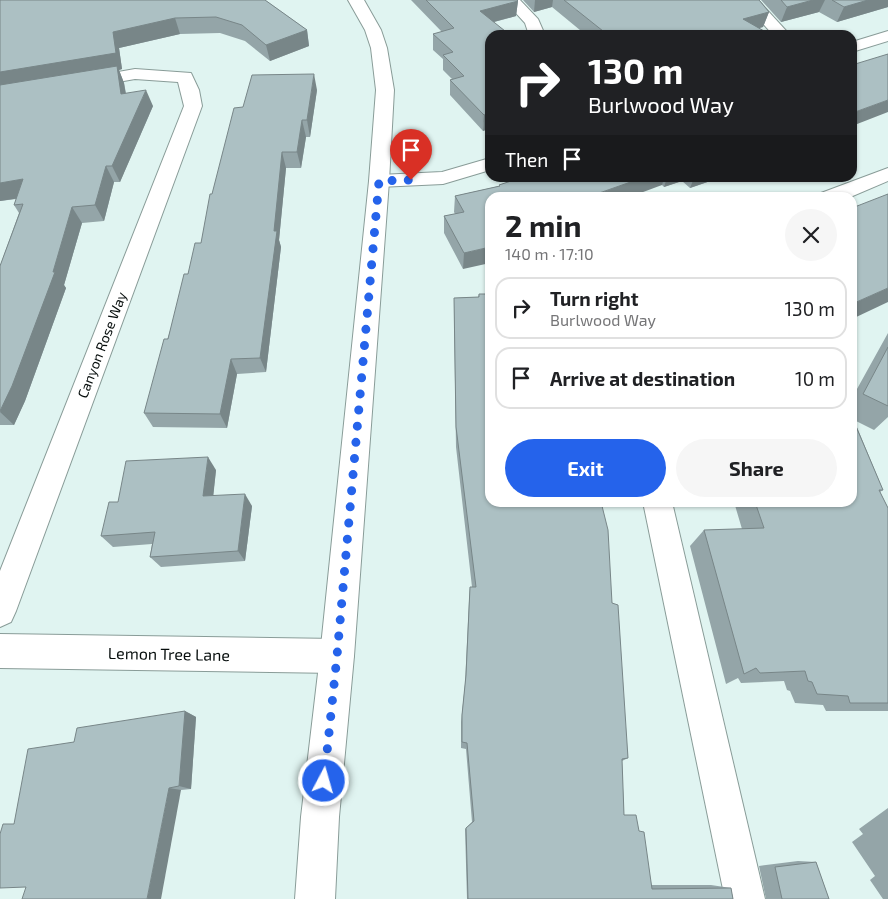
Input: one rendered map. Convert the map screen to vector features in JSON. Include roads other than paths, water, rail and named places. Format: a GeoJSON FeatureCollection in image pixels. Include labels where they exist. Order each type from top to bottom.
{"type":"FeatureCollection","features":[{"type":"Feature","properties":{"kind":"street"},"geometry":{"type":"LineString","coordinates":[[315,899],[320,817],[337,656],[379,181],[385,90],[383,68],[373,30],[356,0]]}},
{"type":"Feature","properties":{"kind":"street"},"geometry":{"type":"LineString","coordinates":[[512,0],[532,22],[535,30]]}},
{"type":"Feature","properties":{"kind":"street"},"geometry":{"type":"LineString","coordinates":[[750,0],[777,30]]}},
{"type":"Feature","properties":{"kind":"street"},"geometry":{"type":"LineString","coordinates":[[857,46],[888,36]]}},
{"type":"Feature","properties":{"kind":"street","name":"Canyon Rose Way"},"geometry":{"type":"LineString","coordinates":[[0,611],[193,106],[185,77],[135,74],[72,85]]}},
{"type":"Feature","properties":{"kind":"street"},"geometry":{"type":"LineString","coordinates":[[379,181],[444,178],[485,166]]}},
{"type":"Feature","properties":{"kind":"street"},"geometry":{"type":"LineString","coordinates":[[843,192],[888,174]]}},
{"type":"Feature","properties":{"kind":"street"},"geometry":{"type":"LineString","coordinates":[[658,507],[745,899]]}},
{"type":"Feature","properties":{"kind":"street","name":"Lemon Tree Lane"},"geometry":{"type":"LineString","coordinates":[[0,651],[337,656]]}}]}
